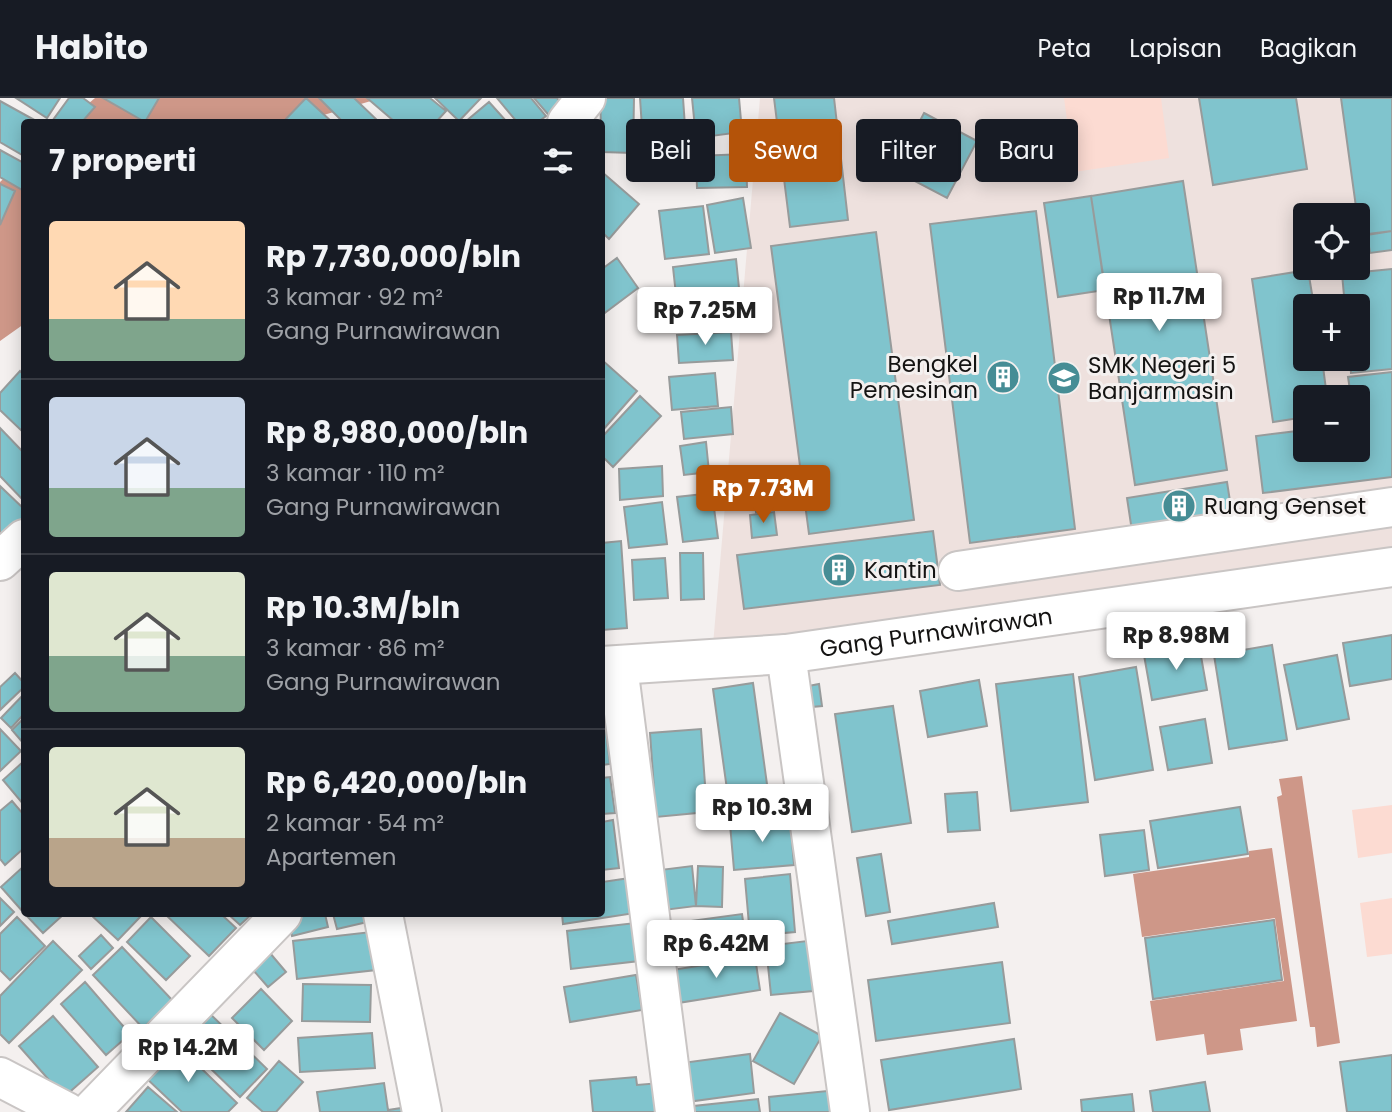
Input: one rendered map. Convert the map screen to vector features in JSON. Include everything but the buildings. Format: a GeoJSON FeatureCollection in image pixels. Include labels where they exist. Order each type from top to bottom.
{"type":"FeatureCollection","features":[{"type":"Feature","properties":{"kind":"street"},"geometry":{"type":"LineString","coordinates":[[569,119],[586,98]]}},
{"type":"Feature","properties":{"kind":"street"},"geometry":{"type":"LineString","coordinates":[[958,571],[1392,508]]}},
{"type":"Feature","properties":{"kind":"street"},"geometry":{"type":"LineString","coordinates":[[0,561],[21,542]]}},
{"type":"Feature","properties":{"kind":"street","name":"Gang Purnawirawan"},"geometry":{"type":"LineString","coordinates":[[610,666],[786,654],[1392,566]]}},
{"type":"Feature","properties":{"kind":"street"},"geometry":{"type":"LineString","coordinates":[[786,654],[850,1112]]}},
{"type":"Feature","properties":{"kind":"street"},"geometry":{"type":"LineString","coordinates":[[610,666],[675,1112]]}},
{"type":"Feature","properties":{"kind":"street"},"geometry":{"type":"LineString","coordinates":[[90,1112],[279,917]]}},
{"type":"Feature","properties":{"kind":"street"},"geometry":{"type":"LineString","coordinates":[[384,917],[422,1112]]}},
{"type":"Feature","properties":{"kind":"street"},"geometry":{"type":"LineString","coordinates":[[0,1077],[67,1112]]}},
{"type":"Feature","properties":{"kind":"shaded area"},"geometry":{"type":"Polygon","coordinates":[[[95,98],[381,98],[310,119],[70,119],[95,98]]]}},
{"type":"Feature","properties":{"kind":"shaded area","name":"SMK Negeri 5 Banjarmasin"},"geometry":{"type":"Polygon","coordinates":[[[760,98],[1392,98],[1392,554],[713,645],[753,182],[842,182],[842,119],[758,119],[760,98]]]}},
{"type":"Feature","properties":{"kind":"shaded area"},"geometry":{"type":"Polygon","coordinates":[[[1064,98],[1161,98],[1169,158],[1078,171],[1078,119],[1067,119],[1064,98]]]}},
{"type":"Feature","properties":{"kind":"shaded area"},"geometry":{"type":"Polygon","coordinates":[[[21,163],[21,326],[0,341],[0,182],[21,163]]]}},
{"type":"Feature","properties":{"kind":"shaded area"},"geometry":{"type":"Polygon","coordinates":[[[1302,776],[1340,1043],[1317,1047],[1315,1027],[1310,1027],[1277,797],[1282,795],[1279,779],[1302,776]]]}},
{"type":"Feature","properties":{"kind":"shaded area"},"geometry":{"type":"Polygon","coordinates":[[[1392,805],[1392,853],[1358,858],[1352,810],[1392,805]]]}},
{"type":"Feature","properties":{"kind":"shaded area"},"geometry":{"type":"Polygon","coordinates":[[[1272,848],[1297,1021],[1240,1029],[1243,1050],[1207,1055],[1204,1034],[1156,1041],[1150,1001],[1284,981],[1275,918],[1142,937],[1133,874],[1249,857],[1249,851],[1272,848]]]}},
{"type":"Feature","properties":{"kind":"shaded area"},"geometry":{"type":"Polygon","coordinates":[[[1392,898],[1392,954],[1367,957],[1360,903],[1392,898]]]}},
{"type":"Feature","properties":{"kind":"place","name":"Bengkel Pemesinan"},"geometry":{"type":"Point","coordinates":[1003,377]}},
{"type":"Feature","properties":{"kind":"place","name":"SMK Negeri 5 Banjarmasin"},"geometry":{"type":"Point","coordinates":[1064,378]}},
{"type":"Feature","properties":{"kind":"place","name":"Ruang Genset"},"geometry":{"type":"Point","coordinates":[1179,506]}},
{"type":"Feature","properties":{"kind":"place","name":"Kantin"},"geometry":{"type":"Point","coordinates":[839,570]}}]}
